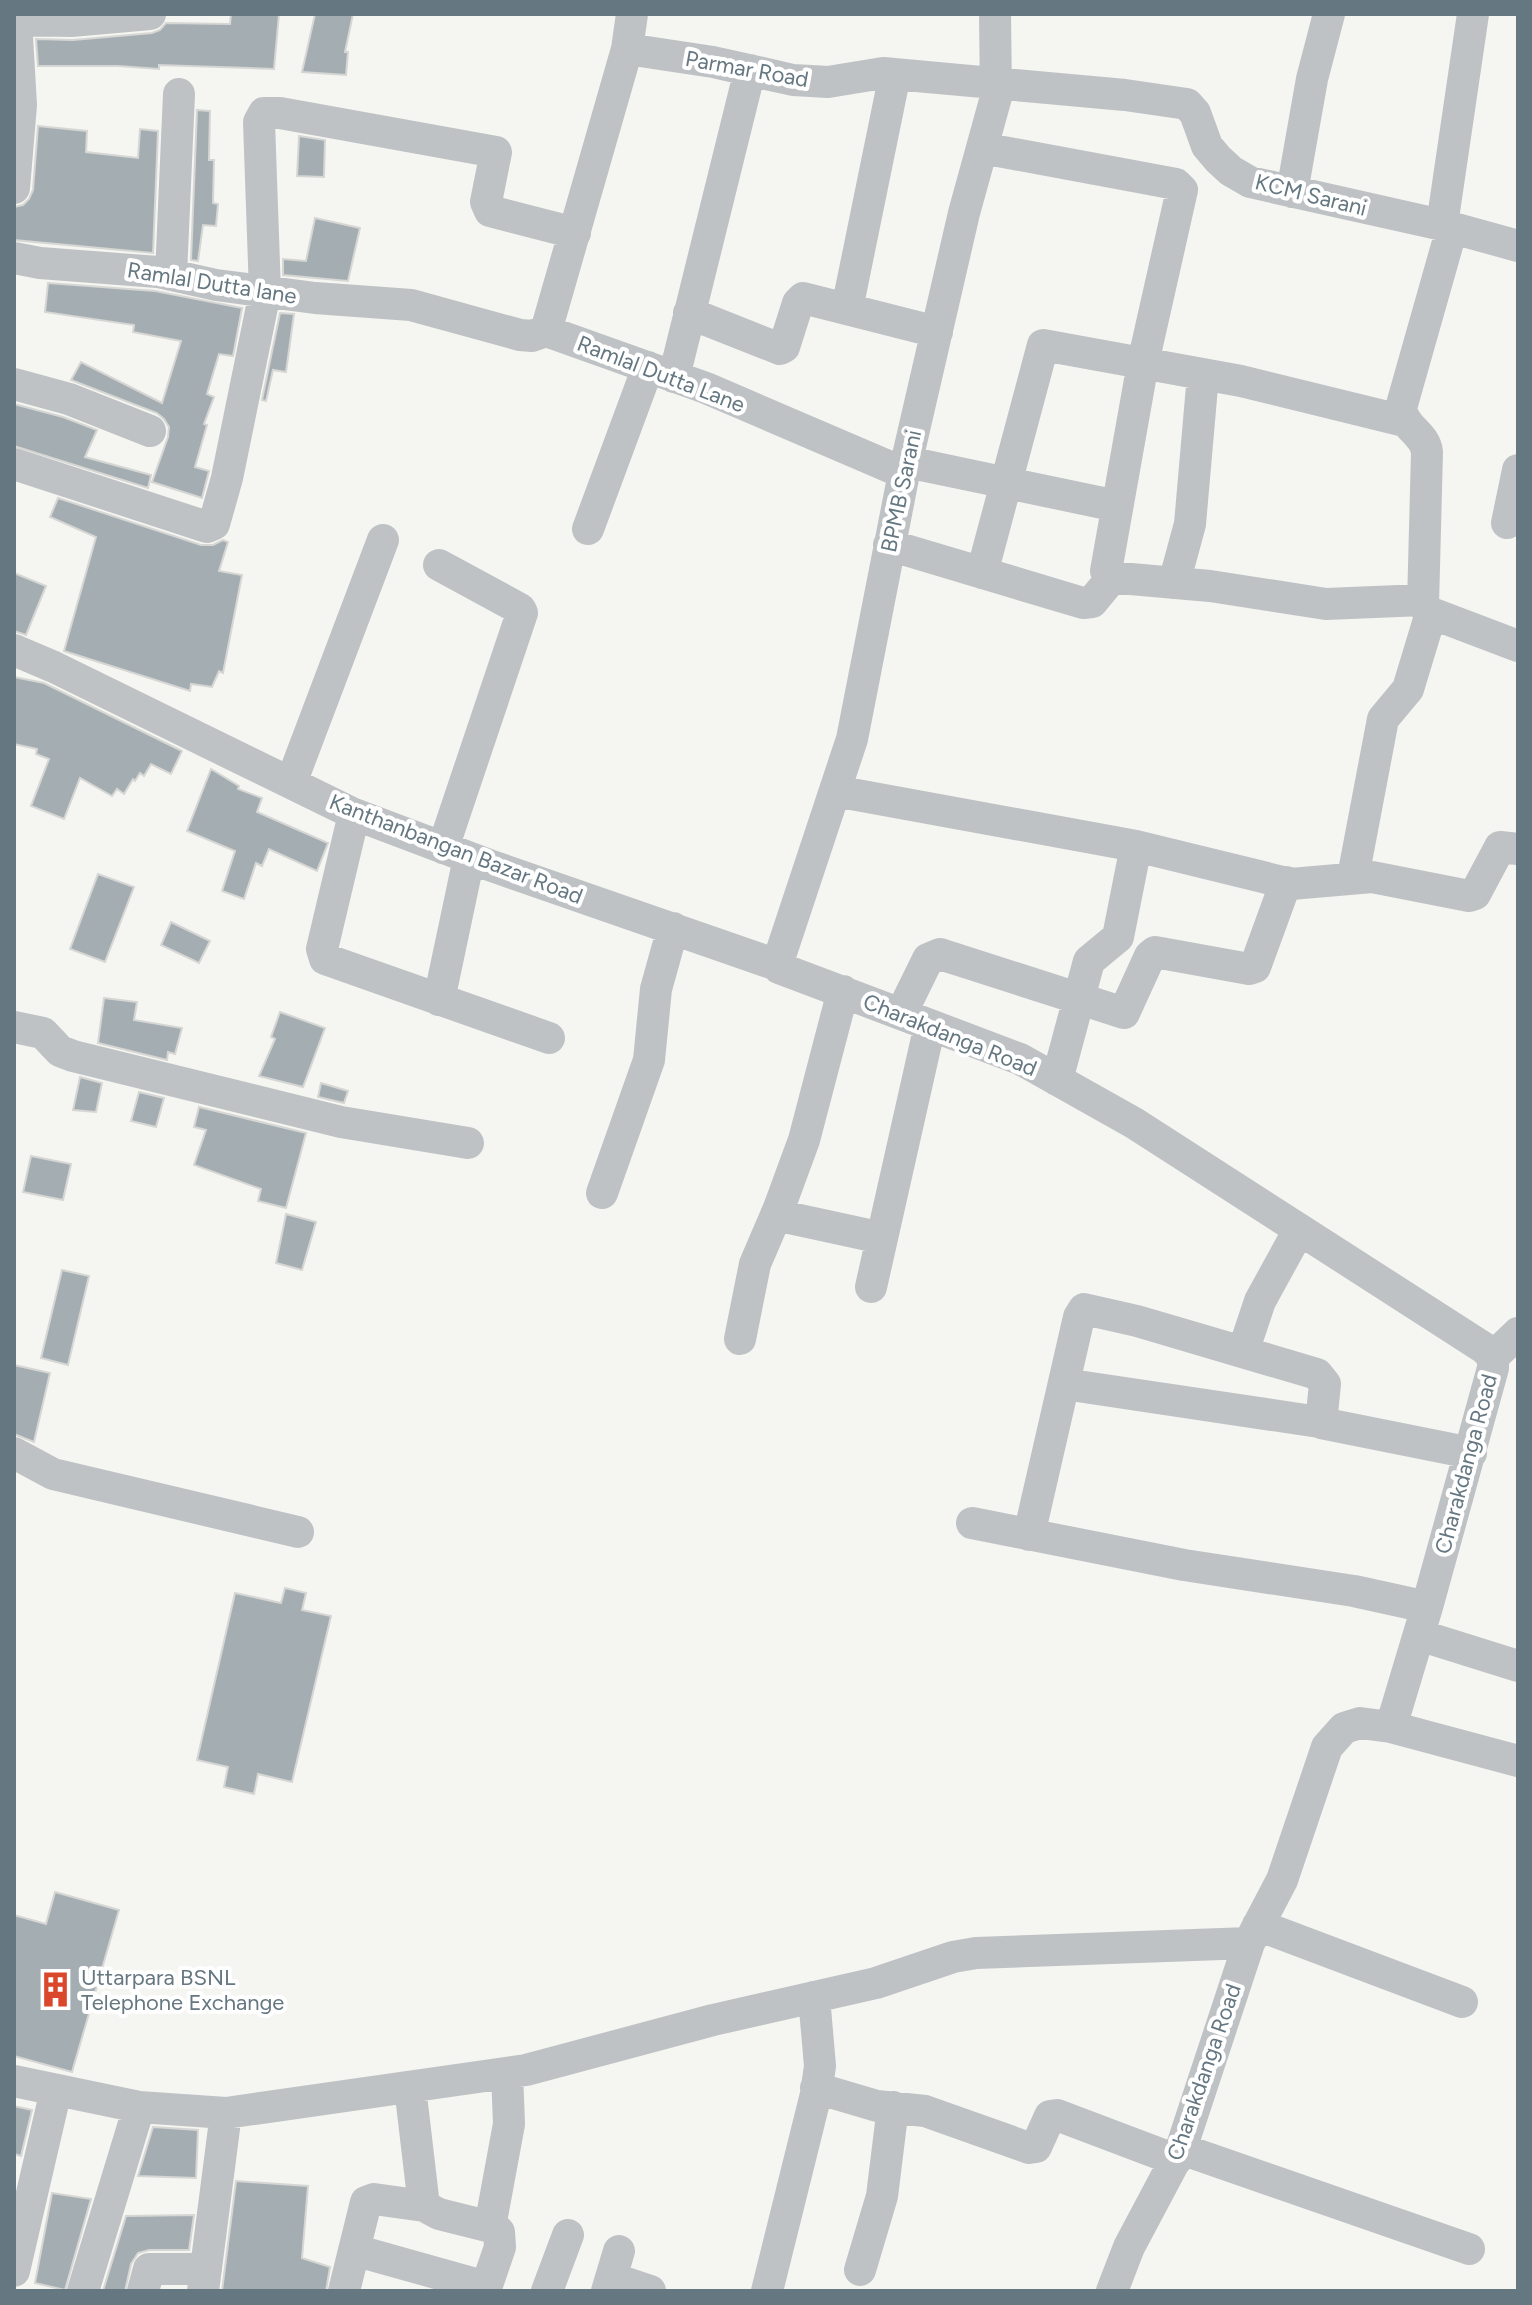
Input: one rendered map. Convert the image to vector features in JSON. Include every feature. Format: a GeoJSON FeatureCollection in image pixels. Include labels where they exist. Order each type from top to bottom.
{"type":"FeatureCollection","features":[{"type":"Feature","properties":{"kind":"street"},"geometry":{"type":"LineString","coordinates":[[14,188],[21,105],[15,20],[150,14]]}},
{"type":"Feature","properties":{"kind":"street"},"geometry":{"type":"LineString","coordinates":[[546,331],[627,49],[632,14]]}},
{"type":"Feature","properties":{"kind":"street","name":"BPMB Sarani"},"geometry":{"type":"LineString","coordinates":[[777,964],[852,739],[905,468],[996,97],[995,14]]}},
{"type":"Feature","properties":{"kind":"street"},"geometry":{"type":"LineString","coordinates":[[1292,192],[1312,79],[1329,14]]}},
{"type":"Feature","properties":{"kind":"street"},"geometry":{"type":"LineString","coordinates":[[1404,421],[1402,400],[1447,226],[1473,14]]}},
{"type":"Feature","properties":{"kind":"street","name":"Parmar Road"},"geometry":{"type":"LineString","coordinates":[[627,49],[793,80],[828,82],[875,73],[996,84]]}},
{"type":"Feature","properties":{"kind":"street"},"geometry":{"type":"LineString","coordinates":[[588,529],[689,313],[750,70]]}},
{"type":"Feature","properties":{"kind":"street"},"geometry":{"type":"LineString","coordinates":[[847,309],[895,74]]}},
{"type":"Feature","properties":{"kind":"street","name":"KCM Sarani"},"geometry":{"type":"LineString","coordinates":[[996,84],[1125,95],[1187,104],[1195,113],[1207,146],[1231,171],[1250,182],[1447,226],[1518,246]]}},
{"type":"Feature","properties":{"kind":"street"},"geometry":{"type":"LineString","coordinates":[[171,275],[179,94]]}},
{"type":"Feature","properties":{"kind":"street"},"geometry":{"type":"LineString","coordinates":[[14,464],[207,527],[216,522],[265,292],[259,122],[264,113],[280,113],[496,152],[486,202],[490,211],[575,233]]}},
{"type":"Feature","properties":{"kind":"street"},"geometry":{"type":"LineString","coordinates":[[982,148],[1181,187],[1182,194],[1143,363],[1106,575],[1111,579],[1174,583],[1326,604],[1427,607],[1518,646]]}},
{"type":"Feature","properties":{"kind":"street","name":"Ramlal Dutta lane"},"geometry":{"type":"LineString","coordinates":[[14,260],[171,275],[265,292],[411,305]]}},
{"type":"Feature","properties":{"kind":"street"},"geometry":{"type":"LineString","coordinates":[[689,313],[780,349],[784,347],[800,299],[807,298],[937,332]]}},
{"type":"Feature","properties":{"kind":"street","name":"Ramlal Dutta Lane"},"geometry":{"type":"LineString","coordinates":[[411,305],[520,335],[532,336],[546,331],[661,372],[905,468],[1007,483],[1117,506]]}},
{"type":"Feature","properties":{"kind":"street"},"geometry":{"type":"LineString","coordinates":[[982,573],[1041,346],[1241,381],[1404,421],[1424,439],[1427,452],[1427,607],[1408,689],[1383,719],[1353,877]]}},
{"type":"Feature","properties":{"kind":"street"},"geometry":{"type":"LineString","coordinates":[[1174,583],[1190,524],[1203,375]]}},
{"type":"Feature","properties":{"kind":"street"},"geometry":{"type":"LineString","coordinates":[[14,384],[69,399],[150,431]]}},
{"type":"Feature","properties":{"kind":"street"},"geometry":{"type":"LineString","coordinates":[[1507,523],[1518,470]]}},
{"type":"Feature","properties":{"kind":"street"},"geometry":{"type":"LineString","coordinates":[[291,783],[383,540]]}},
{"type":"Feature","properties":{"kind":"street"},"geometry":{"type":"LineString","coordinates":[[889,545],[1083,603],[1092,602],[1111,579]]}},
{"type":"Feature","properties":{"kind":"street"},"geometry":{"type":"LineString","coordinates":[[439,565],[520,609],[522,613],[456,853],[439,1000]]}},
{"type":"Feature","properties":{"kind":"street","name":"Kanthanbangan Bazar Road"},"geometry":{"type":"LineString","coordinates":[[14,650],[354,814],[456,853],[777,964]]}},
{"type":"Feature","properties":{"kind":"street"},"geometry":{"type":"LineString","coordinates":[[835,791],[1136,846],[1303,884],[1372,877],[1472,896],[1498,849],[1502,846],[1518,849]]}},
{"type":"Feature","properties":{"kind":"street"},"geometry":{"type":"LineString","coordinates":[[354,814],[323,955],[328,962],[549,1038]]}},
{"type":"Feature","properties":{"kind":"street"},"geometry":{"type":"LineString","coordinates":[[1057,1080],[1089,961],[1118,937],[1136,846]]}},
{"type":"Feature","properties":{"kind":"street"},"geometry":{"type":"LineString","coordinates":[[871,1287],[882,1238],[928,959],[940,954],[1124,1013],[1150,956],[1158,951],[1252,969],[1255,967],[1286,882]]}},
{"type":"Feature","properties":{"kind":"street"},"geometry":{"type":"LineString","coordinates":[[602,1193],[649,1060],[657,983],[673,928]]}},
{"type":"Feature","properties":{"kind":"street","name":"Charakdanga Road"},"geometry":{"type":"LineString","coordinates":[[777,964],[779,968],[1020,1059],[1134,1123],[1484,1348],[1493,1357],[1491,1380],[1471,1453],[1391,1727],[1360,1723],[1344,1728],[1327,1747],[1282,1880],[1253,1934],[1178,2154],[1129,2247],[1112,2291]]}},
{"type":"Feature","properties":{"kind":"street"},"geometry":{"type":"LineString","coordinates":[[740,1339],[755,1264],[804,1140],[843,991]]}},
{"type":"Feature","properties":{"kind":"street"},"geometry":{"type":"LineString","coordinates":[[14,1027],[43,1033],[60,1051],[73,1056],[341,1122],[468,1143]]}},
{"type":"Feature","properties":{"kind":"street"},"geometry":{"type":"LineString","coordinates":[[776,1215],[882,1238]]}},
{"type":"Feature","properties":{"kind":"street"},"geometry":{"type":"LineString","coordinates":[[1243,1352],[1260,1301],[1299,1230]]}},
{"type":"Feature","properties":{"kind":"street"},"geometry":{"type":"LineString","coordinates":[[1029,1535],[1079,1317],[1084,1309],[1137,1321],[1319,1375],[1325,1384],[1319,1422]]}},
{"type":"Feature","properties":{"kind":"street"},"geometry":{"type":"LineString","coordinates":[[1493,1357],[1518,1333]]}},
{"type":"Feature","properties":{"kind":"street"},"geometry":{"type":"LineString","coordinates":[[1064,1384],[1319,1422],[1471,1453]]}},
{"type":"Feature","properties":{"kind":"street"},"geometry":{"type":"LineString","coordinates":[[14,1453],[53,1474],[298,1532]]}},
{"type":"Feature","properties":{"kind":"street"},"geometry":{"type":"LineString","coordinates":[[972,1523],[1184,1565],[1354,1591],[1518,1666]]}},
{"type":"Feature","properties":{"kind":"street"},"geometry":{"type":"LineString","coordinates":[[1391,1727],[1518,1761]]}},
{"type":"Feature","properties":{"kind":"street"},"geometry":{"type":"LineString","coordinates":[[14,2081],[139,2107],[226,2113],[507,2073],[876,1983],[953,1957],[1253,1934],[1462,2002]]}},
{"type":"Feature","properties":{"kind":"street"},"geometry":{"type":"LineString","coordinates":[[767,2291],[820,2066],[814,1997]]}},
{"type":"Feature","properties":{"kind":"street"},"geometry":{"type":"LineString","coordinates":[[490,2227],[509,2124],[507,2073]]}},
{"type":"Feature","properties":{"kind":"street"},"geometry":{"type":"LineString","coordinates":[[410,2087],[424,2206]]}},
{"type":"Feature","properties":{"kind":"street"},"geometry":{"type":"LineString","coordinates":[[816,2088],[875,2106],[925,2111],[1029,2148],[1036,2147],[1050,2116],[1057,2115],[1469,2249]]}},
{"type":"Feature","properties":{"kind":"street"},"geometry":{"type":"LineString","coordinates":[[14,2271],[56,2090]]}},
{"type":"Feature","properties":{"kind":"street"},"geometry":{"type":"LineString","coordinates":[[83,2291],[139,2107]]}},
{"type":"Feature","properties":{"kind":"street"},"geometry":{"type":"LineString","coordinates":[[860,2270],[885,2184],[893,2107]]}},
{"type":"Feature","properties":{"kind":"street"},"geometry":{"type":"LineString","coordinates":[[143,2291],[149,2269],[204,2280],[226,2113]]}},
{"type":"Feature","properties":{"kind":"street"},"geometry":{"type":"LineString","coordinates":[[344,2291],[354,2250],[365,2207],[370,2199],[424,2206],[439,2214],[495,2228],[501,2238],[486,2289],[436,2282],[354,2250]]}},
{"type":"Feature","properties":{"kind":"street"},"geometry":{"type":"LineString","coordinates":[[547,2291],[568,2235]]}},
{"type":"Feature","properties":{"kind":"street"},"geometry":{"type":"LineString","coordinates":[[612,2274],[650,2291]]}},
{"type":"Feature","properties":{"kind":"building"},"geometry":{"type":"Polygon","coordinates":[[[231,14],[279,14],[274,69],[159,65],[159,69],[38,66],[36,39],[73,40],[152,33],[166,23],[230,24],[231,14]]]}},
{"type":"Feature","properties":{"kind":"building"},"geometry":{"type":"Polygon","coordinates":[[[315,14],[353,14],[345,52],[348,52],[346,75],[302,72],[315,14]]]}},
{"type":"Feature","properties":{"kind":"building"},"geometry":{"type":"Polygon","coordinates":[[[197,110],[210,111],[209,160],[214,160],[213,203],[218,204],[216,226],[203,225],[198,261],[191,260],[197,110]]]}},
{"type":"Feature","properties":{"kind":"building"},"geometry":{"type":"Polygon","coordinates":[[[38,126],[87,131],[86,152],[138,158],[140,129],[158,131],[153,253],[14,240],[14,207],[23,205],[33,190],[38,126]]]}},
{"type":"Feature","properties":{"kind":"building"},"geometry":{"type":"Polygon","coordinates":[[[299,136],[325,140],[324,177],[297,176],[299,136]]]}},
{"type":"Feature","properties":{"kind":"building"},"geometry":{"type":"Polygon","coordinates":[[[315,218],[360,228],[348,281],[283,275],[283,259],[306,261],[315,218]]]}},
{"type":"Feature","properties":{"kind":"building"},"geometry":{"type":"Polygon","coordinates":[[[48,283],[155,291],[242,308],[233,356],[219,354],[207,394],[214,397],[204,424],[207,425],[195,467],[209,471],[202,498],[152,482],[168,437],[169,427],[164,419],[157,413],[71,380],[81,362],[162,403],[181,341],[133,332],[134,325],[45,312],[48,283]]]}},
{"type":"Feature","properties":{"kind":"building"},"geometry":{"type":"Polygon","coordinates":[[[280,313],[294,314],[286,372],[273,370],[266,401],[262,400],[280,313]]]}},
{"type":"Feature","properties":{"kind":"building"},"geometry":{"type":"Polygon","coordinates":[[[14,404],[97,430],[85,457],[151,475],[148,488],[14,446],[14,404]]]}},
{"type":"Feature","properties":{"kind":"building"},"geometry":{"type":"Polygon","coordinates":[[[58,498],[201,545],[213,545],[223,540],[228,542],[219,571],[242,575],[223,673],[219,671],[212,687],[191,684],[190,691],[64,651],[96,537],[50,517],[58,498]]]}},
{"type":"Feature","properties":{"kind":"building"},"geometry":{"type":"Polygon","coordinates":[[[14,573],[46,586],[26,635],[14,631],[14,573]]]}},
{"type":"Feature","properties":{"kind":"building"},"geometry":{"type":"Polygon","coordinates":[[[14,677],[44,683],[182,751],[171,774],[151,764],[144,776],[140,773],[135,781],[133,779],[124,794],[117,789],[112,796],[80,778],[64,819],[31,806],[49,759],[36,754],[37,749],[14,744],[14,677]]]}},
{"type":"Feature","properties":{"kind":"building"},"geometry":{"type":"Polygon","coordinates":[[[211,769],[239,786],[238,789],[262,798],[257,812],[328,843],[317,871],[269,849],[262,866],[256,863],[244,899],[222,891],[235,851],[187,831],[211,769]]]}},
{"type":"Feature","properties":{"kind":"building"},"geometry":{"type":"Polygon","coordinates":[[[98,874],[134,887],[105,962],[70,949],[98,874]]]}},
{"type":"Feature","properties":{"kind":"building"},"geometry":{"type":"Polygon","coordinates":[[[171,922],[210,941],[199,963],[161,945],[171,922]]]}},
{"type":"Feature","properties":{"kind":"building"},"geometry":{"type":"Polygon","coordinates":[[[104,998],[137,1002],[134,1020],[182,1028],[175,1054],[168,1052],[167,1060],[98,1043],[104,998]]]}},
{"type":"Feature","properties":{"kind":"building"},"geometry":{"type":"Polygon","coordinates":[[[280,1012],[325,1028],[303,1087],[259,1076],[275,1039],[271,1037],[280,1012]]]}},
{"type":"Feature","properties":{"kind":"building"},"geometry":{"type":"Polygon","coordinates":[[[80,1077],[102,1083],[96,1112],[73,1110],[80,1077]]]}},
{"type":"Feature","properties":{"kind":"building"},"geometry":{"type":"Polygon","coordinates":[[[321,1083],[348,1091],[344,1103],[318,1097],[321,1083]]]}},
{"type":"Feature","properties":{"kind":"building"},"geometry":{"type":"Polygon","coordinates":[[[139,1092],[164,1098],[156,1127],[131,1121],[139,1092]]]}},
{"type":"Feature","properties":{"kind":"building"},"geometry":{"type":"Polygon","coordinates":[[[199,1107],[306,1133],[286,1208],[258,1201],[261,1189],[194,1165],[206,1130],[194,1127],[199,1107]]]}},
{"type":"Feature","properties":{"kind":"building"},"geometry":{"type":"Polygon","coordinates":[[[31,1156],[71,1164],[63,1200],[23,1192],[31,1156]]]}},
{"type":"Feature","properties":{"kind":"building"},"geometry":{"type":"Polygon","coordinates":[[[286,1214],[316,1222],[302,1270],[276,1263],[286,1214]]]}},
{"type":"Feature","properties":{"kind":"building"},"geometry":{"type":"Polygon","coordinates":[[[62,1270],[89,1276],[68,1365],[41,1358],[62,1270]]]}},
{"type":"Feature","properties":{"kind":"building"},"geometry":{"type":"Polygon","coordinates":[[[14,1365],[50,1373],[34,1442],[14,1434],[14,1365]]]}},
{"type":"Feature","properties":{"kind":"building"},"geometry":{"type":"Polygon","coordinates":[[[285,1588],[306,1593],[302,1610],[331,1616],[292,1782],[258,1774],[254,1794],[224,1787],[228,1767],[197,1760],[235,1593],[281,1603],[285,1588]]]}},
{"type":"Feature","properties":{"kind":"building","name":"Uttarpara BSNL Telephone Exchange"},"geometry":{"type":"Polygon","coordinates":[[[55,1892],[119,1910],[72,2072],[14,2056],[14,1915],[46,1924],[55,1892]]]}},
{"type":"Feature","properties":{"kind":"building"},"geometry":{"type":"Polygon","coordinates":[[[14,2106],[32,2110],[21,2156],[14,2154],[14,2106]]]}},
{"type":"Feature","properties":{"kind":"building"},"geometry":{"type":"Polygon","coordinates":[[[153,2127],[198,2130],[196,2178],[138,2176],[153,2127]]]}},
{"type":"Feature","properties":{"kind":"building"},"geometry":{"type":"Polygon","coordinates":[[[236,2181],[308,2186],[302,2258],[330,2267],[326,2291],[222,2291],[236,2181]]]}},
{"type":"Feature","properties":{"kind":"building"},"geometry":{"type":"Polygon","coordinates":[[[52,2193],[91,2199],[65,2290],[35,2283],[52,2193]]]}},
{"type":"Feature","properties":{"kind":"building"},"geometry":{"type":"Polygon","coordinates":[[[194,2215],[189,2250],[138,2253],[131,2264],[125,2291],[103,2291],[126,2216],[194,2215]]]}},
{"type":"Feature","properties":{"kind":"place","name":"Uttarpara BSNL Telephone Exchange"},"geometry":{"type":"Point","coordinates":[55,1990]}}]}
